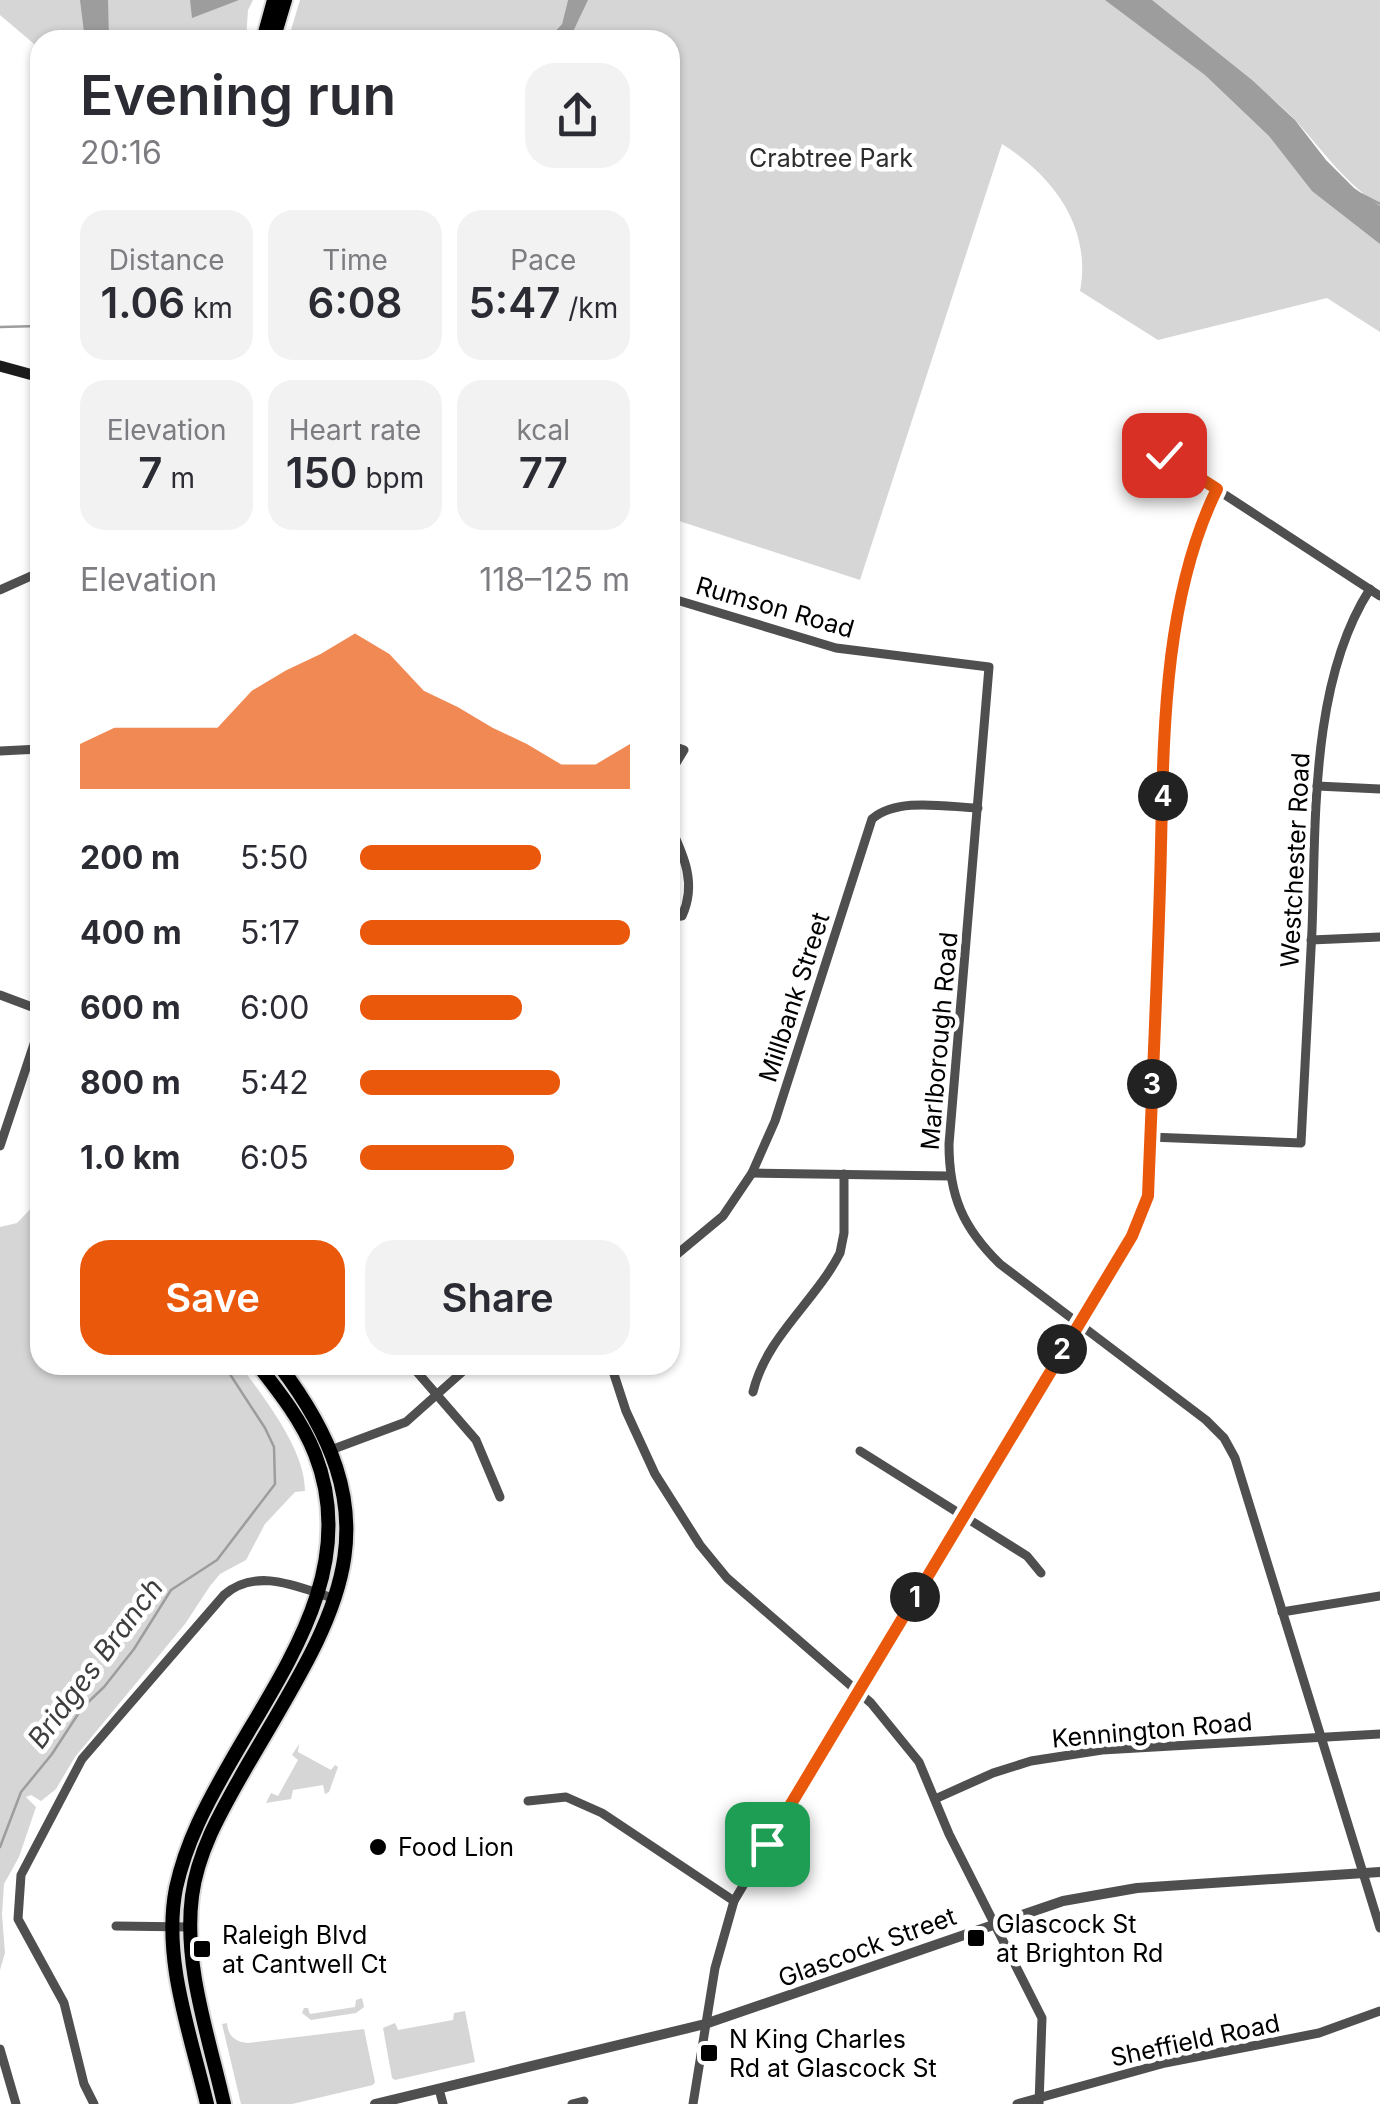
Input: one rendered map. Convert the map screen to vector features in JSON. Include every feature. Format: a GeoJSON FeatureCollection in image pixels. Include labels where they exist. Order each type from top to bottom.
{"type":"FeatureCollection","features":[{"type":"Feature","properties":{"kind":"main road"},"geometry":{"type":"LineString","coordinates":[[265,30],[274,0]]}},
{"type":"Feature","properties":{"kind":"main road"},"geometry":{"type":"LineString","coordinates":[[276,30],[284,0]]}},
{"type":"Feature","properties":{"kind":"main road"},"geometry":{"type":"LineString","coordinates":[[0,366],[30,374]]}},
{"type":"Feature","properties":{"kind":"main road"},"geometry":{"type":"LineString","coordinates":[[207,2104],[178,1979],[173,1927],[176,1892],[194,1828],[312,1615],[326,1572],[330,1532],[316,1455],[300,1423],[265,1375]]}},
{"type":"Feature","properties":{"kind":"main road"},"geometry":{"type":"LineString","coordinates":[[224,2104],[195,1976],[190,1927],[192,1894],[210,1834],[328,1621],[342,1575],[346,1532],[341,1484],[332,1450],[315,1416],[286,1375]]}},
{"type":"Feature","properties":{"kind":"street"},"geometry":{"type":"LineString","coordinates":[[1164,455],[1380,596]]}},
{"type":"Feature","properties":{"kind":"street"},"geometry":{"type":"LineString","coordinates":[[693,2104],[715,1968],[734,1901],[1132,1236],[1148,1196],[1169,675],[1189,561],[1202,518],[1217,489]]}},
{"type":"Feature","properties":{"kind":"street"},"geometry":{"type":"LineString","coordinates":[[0,590],[30,576]]}},
{"type":"Feature","properties":{"kind":"street","name":"Westchester Road"},"geometry":{"type":"LineString","coordinates":[[1150,1137],[1301,1143],[1321,742],[1351,618],[1370,589]]}},
{"type":"Feature","properties":{"kind":"street","name":"Rumson Road"},"geometry":{"type":"LineString","coordinates":[[680,601],[836,648],[990,667]]}},
{"type":"Feature","properties":{"kind":"street","name":"Marlborough Road"},"geometry":{"type":"LineString","coordinates":[[990,667],[949,1176],[961,1212],[979,1244],[1224,1438],[1234,1458],[1380,1928]]}},
{"type":"Feature","properties":{"kind":"street"},"geometry":{"type":"LineString","coordinates":[[0,752],[30,750]]}},
{"type":"Feature","properties":{"kind":"street"},"geometry":{"type":"LineString","coordinates":[[1317,786],[1380,789]]}},
{"type":"Feature","properties":{"kind":"street","name":"Millbank Street"},"geometry":{"type":"LineString","coordinates":[[680,1252],[723,1216],[752,1173],[775,1121],[872,819],[880,812],[908,806],[978,808]]}},
{"type":"Feature","properties":{"kind":"street"},"geometry":{"type":"LineString","coordinates":[[680,859],[690,876],[690,900],[680,916]]}},
{"type":"Feature","properties":{"kind":"street"},"geometry":{"type":"LineString","coordinates":[[1311,940],[1380,937]]}},
{"type":"Feature","properties":{"kind":"street"},"geometry":{"type":"LineString","coordinates":[[0,995],[30,1006]]}},
{"type":"Feature","properties":{"kind":"street"},"geometry":{"type":"LineString","coordinates":[[0,1146],[30,1056]]}},
{"type":"Feature","properties":{"kind":"street"},"geometry":{"type":"LineString","coordinates":[[752,1173],[949,1176]]}},
{"type":"Feature","properties":{"kind":"street"},"geometry":{"type":"LineString","coordinates":[[753,1392],[769,1352],[840,1253],[844,1174]]}},
{"type":"Feature","properties":{"kind":"street"},"geometry":{"type":"LineString","coordinates":[[420,1375],[476,1440],[500,1497]]}},
{"type":"Feature","properties":{"kind":"street"},"geometry":{"type":"LineString","coordinates":[[316,1455],[406,1422],[460,1375]]}},
{"type":"Feature","properties":{"kind":"street"},"geometry":{"type":"LineString","coordinates":[[614,1375],[655,1474],[700,1545],[727,1578],[894,1728],[919,1762],[949,1834],[1042,2018],[1040,2101]]}},
{"type":"Feature","properties":{"kind":"street"},"geometry":{"type":"LineString","coordinates":[[860,1452],[1027,1556],[1040,1574]]}},
{"type":"Feature","properties":{"kind":"street"},"geometry":{"type":"LineString","coordinates":[[94,2104],[84,2084],[64,2004],[18,1919],[21,1874],[82,1759],[233,1587],[268,1580],[336,1599]]}},
{"type":"Feature","properties":{"kind":"street"},"geometry":{"type":"LineString","coordinates":[[1282,1612],[1380,1596]]}},
{"type":"Feature","properties":{"kind":"street","name":"Kennington Road"},"geometry":{"type":"LineString","coordinates":[[936,1799],[1031,1761],[1102,1750],[1380,1734]]}},
{"type":"Feature","properties":{"kind":"street"},"geometry":{"type":"LineString","coordinates":[[528,1801],[566,1797],[602,1812],[734,1901]]}},
{"type":"Feature","properties":{"kind":"street","name":"Glascock Street"},"geometry":{"type":"LineString","coordinates":[[375,2104],[705,2024],[1062,1901],[1136,1888],[1380,1872]]}},
{"type":"Feature","properties":{"kind":"street"},"geometry":{"type":"LineString","coordinates":[[116,1926],[190,1927]]}},
{"type":"Feature","properties":{"kind":"street","name":"Sheffield Road"},"geometry":{"type":"LineString","coordinates":[[1017,2104],[1040,2101],[1165,2063],[1319,2033],[1380,2011]]}},
{"type":"Feature","properties":{"kind":"street"},"geometry":{"type":"LineString","coordinates":[[0,2050],[16,2104]]}},
{"type":"Feature","properties":{"kind":"street"},"geometry":{"type":"LineString","coordinates":[[440,2089],[444,2104]]}},
{"type":"Feature","properties":{"kind":"street"},"geometry":{"type":"LineString","coordinates":[[572,2104],[584,2101]]}},
{"type":"Feature","properties":{"kind":"green space"},"geometry":{"type":"Polygon","coordinates":[[[0,0],[253,0],[247,30],[30,30],[30,40],[0,15],[0,0]]]}},
{"type":"Feature","properties":{"kind":"green space"},"geometry":{"type":"Polygon","coordinates":[[[300,0],[568,0],[562,24],[556,30],[291,30],[300,0]]]}},
{"type":"Feature","properties":{"kind":"green space","name":"Crabtree Park"},"geometry":{"type":"Polygon","coordinates":[[[573,0],[1380,0],[1380,206],[1344,176],[1295,120],[1254,82],[1380,225],[1380,332],[1327,298],[1158,340],[1080,291],[1080,246],[1065,206],[1037,171],[1002,144],[860,580],[680,521],[680,30],[573,30],[573,0]]]}},
{"type":"Feature","properties":{"kind":"green space"},"geometry":{"type":"Polygon","coordinates":[[[30,1209],[30,1375],[247,1375],[291,1441],[305,1491],[295,1492],[265,1524],[246,1560],[220,1574],[185,1624],[75,1757],[56,1789],[41,1801],[31,1795],[26,1797],[36,1807],[19,1857],[4,1884],[5,1953],[0,1970],[0,1227],[17,1223],[30,1209]]]}},
{"type":"Feature","properties":{"kind":"green space"},"geometry":{"type":"Polygon","coordinates":[[[299,1744],[298,1752],[331,1770],[335,1765],[338,1767],[329,1792],[325,1794],[323,1785],[293,1790],[291,1799],[266,1803],[271,1793],[278,1796],[298,1760],[292,1755],[299,1744]]]}},
{"type":"Feature","properties":{"kind":"green space"},"geometry":{"type":"Polygon","coordinates":[[[362,1998],[364,2007],[356,2013],[311,2020],[302,2013],[304,2008],[310,2014],[355,2007],[356,2000],[362,1998]]]}},
{"type":"Feature","properties":{"kind":"green space"},"geometry":{"type":"Polygon","coordinates":[[[465,2011],[475,2062],[392,2078],[383,2028],[395,2023],[398,2030],[453,2020],[454,2013],[465,2011]]]}},
{"type":"Feature","properties":{"kind":"green space"},"geometry":{"type":"Polygon","coordinates":[[[227,2023],[233,2037],[248,2043],[364,2029],[375,2082],[292,2104],[241,2104],[222,2024],[227,2023]]]}},
{"type":"Feature","properties":{"kind":"shaded area"},"geometry":{"type":"Polygon","coordinates":[[[80,0],[108,0],[109,30],[84,30],[80,0]]]}},
{"type":"Feature","properties":{"kind":"shaded area"},"geometry":{"type":"Polygon","coordinates":[[[190,0],[239,0],[192,18],[190,0]]]}},
{"type":"Feature","properties":{"kind":"shaded area"},"geometry":{"type":"Polygon","coordinates":[[[568,0],[588,0],[574,30],[556,30],[562,24],[568,0]]]}},
{"type":"Feature","properties":{"kind":"shaded area"},"geometry":{"type":"Polygon","coordinates":[[[1105,0],[1152,0],[1252,80],[1295,120],[1354,188],[1380,206],[1380,244],[1312,191],[1269,136],[1205,75],[1105,0]]]}},
{"type":"Feature","properties":{"kind":"waterway"},"geometry":{"type":"LineString","coordinates":[[1361,194],[1380,204]]}},
{"type":"Feature","properties":{"kind":"waterway"},"geometry":{"type":"LineString","coordinates":[[0,327],[30,326]]}},
{"type":"Feature","properties":{"kind":"waterway","name":"Bridges Branch"},"geometry":{"type":"LineString","coordinates":[[0,1847],[21,1792],[82,1708],[134,1649],[171,1590],[217,1560],[275,1484],[274,1447],[231,1375]]}},
{"type":"Feature","properties":{"kind":"place","name":"Food Lion"},"geometry":{"type":"Point","coordinates":[378,1847]}},
{"type":"Feature","properties":{"kind":"place","name":"Glascock St at Brighton Rd"},"geometry":{"type":"Point","coordinates":[976,1938]}},
{"type":"Feature","properties":{"kind":"place","name":"Raleigh Blvd at Cantwell Ct"},"geometry":{"type":"Point","coordinates":[202,1949]}},
{"type":"Feature","properties":{"kind":"place","name":"N King Charles Rd at Glascock St"},"geometry":{"type":"Point","coordinates":[709,2053]}},
{"type":"Feature","properties":{"kind":"route"},"geometry":{"type":"LineString","coordinates":[[767,1844],[1132,1236],[1148,1196],[1169,675],[1189,561],[1202,518],[1217,489],[1164,455]]}}]}
